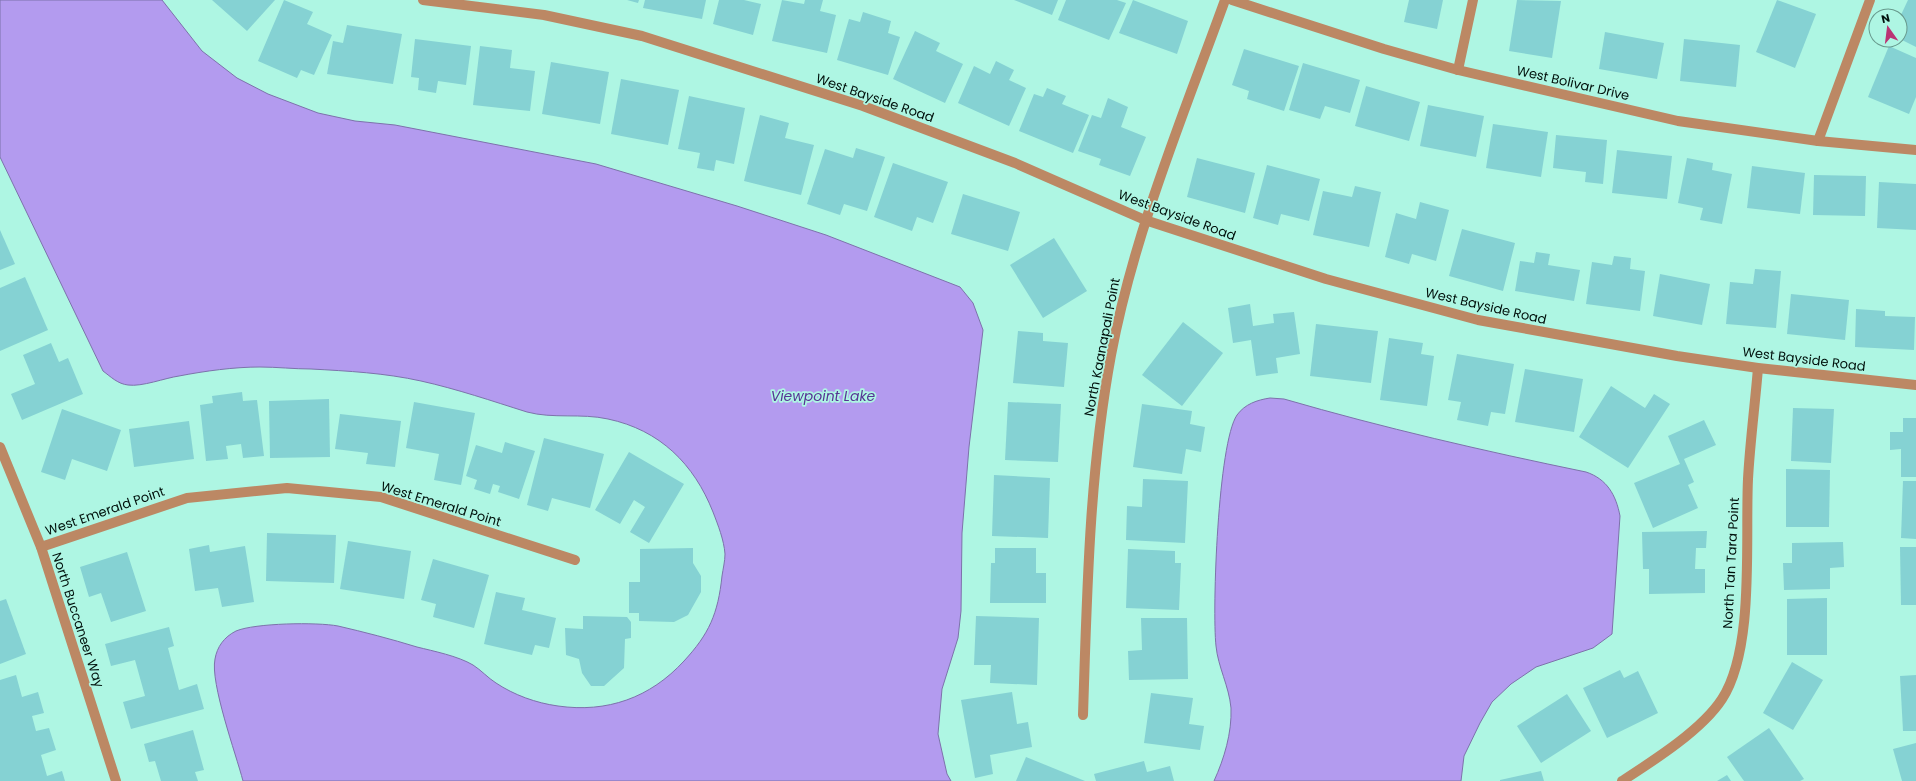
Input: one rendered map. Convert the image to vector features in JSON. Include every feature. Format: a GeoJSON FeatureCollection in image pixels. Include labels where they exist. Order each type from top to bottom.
{"type":"FeatureCollection","features":[{"type":"Feature","properties":{"kind":"street","name":"West Bayside Road"},"geometry":{"type":"LineString","coordinates":[[423,0],[544,15],[642,36],[863,106],[1015,163],[1145,220],[1326,279],[1478,320],[1677,356],[1758,368],[1916,385]]}},
{"type":"Feature","properties":{"kind":"street","name":"North Kaanapali Point"},"geometry":{"type":"LineString","coordinates":[[1083,715],[1088,568],[1096,460],[1112,353],[1145,220],[1225,0]]}},
{"type":"Feature","properties":{"kind":"street","name":"West Bolivar Drive"},"geometry":{"type":"LineString","coordinates":[[1232,0],[1384,49],[1458,70],[1678,121],[1818,141],[1916,150]]}},
{"type":"Feature","properties":{"kind":"street"},"geometry":{"type":"LineString","coordinates":[[1458,70],[1473,0]]}},
{"type":"Feature","properties":{"kind":"street"},"geometry":{"type":"LineString","coordinates":[[1818,141],[1870,0]]}},
{"type":"Feature","properties":{"kind":"street","name":"North Tan Tara Point"},"geometry":{"type":"LineString","coordinates":[[1622,781],[1699,725],[1722,699],[1736,669],[1744,615],[1748,478],[1758,368]]}},
{"type":"Feature","properties":{"kind":"street","name":"North Buccaneer Way"},"geometry":{"type":"LineString","coordinates":[[0,447],[41,547],[116,781]]}},
{"type":"Feature","properties":{"kind":"street","name":"West Emerald Point"},"geometry":{"type":"LineString","coordinates":[[41,547],[187,498],[287,488],[381,497],[575,560]]}},
{"type":"Feature","properties":{"kind":"water","name":"Viewpoint Lake"},"geometry":{"type":"Polygon","coordinates":[[[0,0],[162,0],[202,51],[237,78],[268,94],[318,113],[355,121],[395,125],[596,164],[737,206],[826,235],[960,287],[973,303],[983,330],[969,447],[962,533],[961,611],[958,638],[942,689],[938,734],[947,774],[951,781],[243,781],[224,719],[214,670],[215,659],[219,646],[228,636],[236,631],[257,626],[286,624],[338,626],[387,638],[460,659],[473,665],[503,687],[533,701],[550,705],[576,708],[610,705],[627,700],[657,685],[684,661],[700,642],[711,623],[718,602],[725,554],[720,533],[705,495],[685,464],[673,452],[644,431],[627,424],[608,419],[588,416],[557,416],[537,414],[434,384],[380,374],[266,367],[199,372],[147,384],[134,385],[121,383],[112,378],[103,371],[0,157],[0,0]]]}},
{"type":"Feature","properties":{"kind":"water"},"geometry":{"type":"Polygon","coordinates":[[[1270,398],[1284,399],[1359,420],[1510,456],[1586,472],[1605,483],[1616,501],[1620,516],[1612,634],[1593,648],[1536,667],[1511,684],[1492,702],[1464,756],[1461,781],[1214,781],[1227,746],[1231,717],[1230,700],[1217,654],[1215,627],[1218,527],[1225,458],[1230,431],[1240,411],[1252,403],[1270,398]]]}},
{"type":"Feature","properties":{"kind":"building"},"geometry":{"type":"Polygon","coordinates":[[[212,0],[275,0],[247,31],[212,0]]]}},
{"type":"Feature","properties":{"kind":"building"},"geometry":{"type":"Polygon","coordinates":[[[284,0],[313,12],[307,24],[332,35],[314,75],[301,70],[297,78],[258,61],[284,0]]]}},
{"type":"Feature","properties":{"kind":"building"},"geometry":{"type":"Polygon","coordinates":[[[627,0],[639,0],[638,3],[627,0]]]}},
{"type":"Feature","properties":{"kind":"building"},"geometry":{"type":"Polygon","coordinates":[[[645,0],[706,0],[702,19],[643,8],[645,0]]]}},
{"type":"Feature","properties":{"kind":"building"},"geometry":{"type":"Polygon","coordinates":[[[719,0],[744,0],[761,4],[753,35],[713,24],[719,0]]]}},
{"type":"Feature","properties":{"kind":"building"},"geometry":{"type":"Polygon","coordinates":[[[782,0],[804,4],[805,0],[823,0],[820,11],[836,15],[827,53],[772,41],[782,0]]]}},
{"type":"Feature","properties":{"kind":"building"},"geometry":{"type":"Polygon","coordinates":[[[1014,0],[1058,0],[1052,15],[1014,0]]]}},
{"type":"Feature","properties":{"kind":"building"},"geometry":{"type":"Polygon","coordinates":[[[1066,0],[1117,0],[1126,3],[1109,40],[1058,20],[1066,0]]]}},
{"type":"Feature","properties":{"kind":"building"},"geometry":{"type":"Polygon","coordinates":[[[1133,0],[1188,21],[1177,54],[1119,33],[1133,0]]]}},
{"type":"Feature","properties":{"kind":"building"},"geometry":{"type":"Polygon","coordinates":[[[1409,0],[1443,0],[1437,29],[1404,22],[1409,0]]]}},
{"type":"Feature","properties":{"kind":"building"},"geometry":{"type":"Polygon","coordinates":[[[1517,0],[1561,1],[1552,58],[1509,51],[1517,0]]]}},
{"type":"Feature","properties":{"kind":"building"},"geometry":{"type":"Polygon","coordinates":[[[1777,0],[1816,14],[1795,68],[1756,52],[1777,0]]]}},
{"type":"Feature","properties":{"kind":"building"},"geometry":{"type":"Polygon","coordinates":[[[1908,0],[1916,0],[1916,47],[1908,43],[1908,8],[1904,8],[1908,0]]]}},
{"type":"Feature","properties":{"kind":"building"},"geometry":{"type":"Polygon","coordinates":[[[863,12],[891,21],[888,33],[900,37],[888,75],[837,60],[849,19],[860,22],[863,12]]]}},
{"type":"Feature","properties":{"kind":"building"},"geometry":{"type":"Polygon","coordinates":[[[347,25],[402,34],[393,84],[327,74],[333,41],[343,43],[347,25]]]}},
{"type":"Feature","properties":{"kind":"building"},"geometry":{"type":"Polygon","coordinates":[[[915,31],[940,43],[936,51],[963,64],[945,103],[893,79],[915,31]]]}},
{"type":"Feature","properties":{"kind":"building"},"geometry":{"type":"Polygon","coordinates":[[[1605,32],[1664,43],[1657,79],[1599,69],[1605,32]]]}},
{"type":"Feature","properties":{"kind":"building"},"geometry":{"type":"Polygon","coordinates":[[[415,39],[471,46],[466,85],[438,81],[436,93],[418,90],[419,78],[411,77],[415,39]]]}},
{"type":"Feature","properties":{"kind":"building"},"geometry":{"type":"Polygon","coordinates":[[[1684,39],[1740,45],[1736,87],[1680,81],[1684,39]]]}},
{"type":"Feature","properties":{"kind":"building"},"geometry":{"type":"Polygon","coordinates":[[[480,46],[512,50],[510,68],[535,71],[530,111],[473,105],[480,46]]]}},
{"type":"Feature","properties":{"kind":"building"},"geometry":{"type":"Polygon","coordinates":[[[1888,48],[1894,48],[1916,58],[1916,97],[1909,114],[1868,97],[1888,48]]]}},
{"type":"Feature","properties":{"kind":"building"},"geometry":{"type":"Polygon","coordinates":[[[1244,49],[1299,66],[1284,111],[1247,99],[1249,91],[1232,85],[1244,49]]]}},
{"type":"Feature","properties":{"kind":"building"},"geometry":{"type":"Polygon","coordinates":[[[996,61],[1014,70],[1009,80],[1026,88],[1009,126],[958,103],[974,66],[990,74],[996,61]]]}},
{"type":"Feature","properties":{"kind":"building"},"geometry":{"type":"Polygon","coordinates":[[[551,62],[609,72],[600,124],[542,114],[551,62]]]}},
{"type":"Feature","properties":{"kind":"building"},"geometry":{"type":"Polygon","coordinates":[[[1303,63],[1360,80],[1350,113],[1325,106],[1320,119],[1289,110],[1303,63]]]}},
{"type":"Feature","properties":{"kind":"building"},"geometry":{"type":"Polygon","coordinates":[[[621,79],[679,90],[668,145],[611,134],[621,79]]]}},
{"type":"Feature","properties":{"kind":"building"},"geometry":{"type":"Polygon","coordinates":[[[1366,86],[1420,102],[1409,141],[1355,126],[1366,86]]]}},
{"type":"Feature","properties":{"kind":"building"},"geometry":{"type":"Polygon","coordinates":[[[1047,88],[1066,96],[1062,104],[1089,115],[1073,153],[1019,131],[1034,94],[1043,97],[1047,88]]]}},
{"type":"Feature","properties":{"kind":"building"},"geometry":{"type":"Polygon","coordinates":[[[689,96],[745,108],[734,164],[716,160],[714,171],[697,168],[700,153],[678,149],[689,96]]]}},
{"type":"Feature","properties":{"kind":"building"},"geometry":{"type":"Polygon","coordinates":[[[1108,98],[1128,107],[1121,127],[1146,137],[1130,176],[1099,165],[1101,159],[1078,151],[1092,115],[1101,118],[1108,98]]]}},
{"type":"Feature","properties":{"kind":"building"},"geometry":{"type":"Polygon","coordinates":[[[1428,105],[1484,116],[1476,157],[1420,146],[1428,105]]]}},
{"type":"Feature","properties":{"kind":"building"},"geometry":{"type":"Polygon","coordinates":[[[760,115],[789,123],[785,138],[814,145],[801,195],[744,181],[760,115]]]}},
{"type":"Feature","properties":{"kind":"building"},"geometry":{"type":"Polygon","coordinates":[[[1493,124],[1548,132],[1541,177],[1486,168],[1493,124]]]}},
{"type":"Feature","properties":{"kind":"building"},"geometry":{"type":"Polygon","coordinates":[[[1556,135],[1607,140],[1603,184],[1585,182],[1586,172],[1553,168],[1556,135]]]}},
{"type":"Feature","properties":{"kind":"building"},"geometry":{"type":"Polygon","coordinates":[[[856,148],[885,157],[867,211],[844,204],[840,215],[807,204],[825,149],[853,158],[856,148]]]}},
{"type":"Feature","properties":{"kind":"building"},"geometry":{"type":"Polygon","coordinates":[[[1617,150],[1672,156],[1667,199],[1612,193],[1617,150]]]}},
{"type":"Feature","properties":{"kind":"building"},"geometry":{"type":"Polygon","coordinates":[[[1197,158],[1255,173],[1245,213],[1187,197],[1197,158]]]}},
{"type":"Feature","properties":{"kind":"building"},"geometry":{"type":"Polygon","coordinates":[[[1687,158],[1713,163],[1712,170],[1732,174],[1722,224],[1700,220],[1703,208],[1678,203],[1687,158]]]}},
{"type":"Feature","properties":{"kind":"building"},"geometry":{"type":"Polygon","coordinates":[[[893,163],[948,182],[933,223],[917,217],[912,231],[874,217],[893,163]]]}},
{"type":"Feature","properties":{"kind":"building"},"geometry":{"type":"Polygon","coordinates":[[[1267,165],[1320,179],[1309,221],[1281,214],[1278,225],[1253,218],[1267,165]]]}},
{"type":"Feature","properties":{"kind":"building"},"geometry":{"type":"Polygon","coordinates":[[[1752,166],[1805,173],[1800,214],[1747,208],[1752,166]]]}},
{"type":"Feature","properties":{"kind":"building"},"geometry":{"type":"Polygon","coordinates":[[[1814,175],[1866,176],[1865,216],[1813,215],[1814,175]]]}},
{"type":"Feature","properties":{"kind":"building"},"geometry":{"type":"Polygon","coordinates":[[[1879,182],[1916,184],[1916,230],[1877,228],[1879,182]]]}},
{"type":"Feature","properties":{"kind":"building"},"geometry":{"type":"Polygon","coordinates":[[[1355,186],[1381,192],[1369,247],[1313,235],[1323,191],[1352,197],[1355,186]]]}},
{"type":"Feature","properties":{"kind":"building"},"geometry":{"type":"Polygon","coordinates":[[[963,194],[1020,212],[1008,251],[951,234],[963,194]]]}},
{"type":"Feature","properties":{"kind":"building"},"geometry":{"type":"Polygon","coordinates":[[[1420,202],[1449,210],[1436,261],[1412,254],[1409,264],[1385,257],[1396,213],[1416,219],[1420,202]]]}},
{"type":"Feature","properties":{"kind":"building"},"geometry":{"type":"Polygon","coordinates":[[[1462,229],[1515,243],[1503,291],[1449,276],[1462,229]]]}},
{"type":"Feature","properties":{"kind":"building"},"geometry":{"type":"Polygon","coordinates":[[[0,230],[15,264],[0,270],[0,230]]]}},
{"type":"Feature","properties":{"kind":"building"},"geometry":{"type":"Polygon","coordinates":[[[1054,238],[1087,291],[1043,318],[1010,265],[1054,238]]]}},
{"type":"Feature","properties":{"kind":"building"},"geometry":{"type":"Polygon","coordinates":[[[1536,252],[1550,254],[1548,265],[1580,270],[1574,301],[1515,291],[1520,261],[1534,263],[1536,252]]]}},
{"type":"Feature","properties":{"kind":"building"},"geometry":{"type":"Polygon","coordinates":[[[1614,256],[1631,258],[1630,269],[1645,271],[1640,311],[1586,304],[1592,262],[1612,265],[1614,256]]]}},
{"type":"Feature","properties":{"kind":"building"},"geometry":{"type":"Polygon","coordinates":[[[1755,269],[1781,271],[1776,328],[1726,324],[1730,282],[1753,284],[1755,269]]]}},
{"type":"Feature","properties":{"kind":"building"},"geometry":{"type":"Polygon","coordinates":[[[1660,274],[1710,284],[1702,325],[1653,316],[1660,274]]]}},
{"type":"Feature","properties":{"kind":"building"},"geometry":{"type":"Polygon","coordinates":[[[25,277],[48,330],[0,351],[0,288],[25,277]]]}},
{"type":"Feature","properties":{"kind":"building"},"geometry":{"type":"Polygon","coordinates":[[[1791,294],[1849,300],[1845,340],[1787,334],[1791,294]]]}},
{"type":"Feature","properties":{"kind":"building"},"geometry":{"type":"Polygon","coordinates":[[[1250,304],[1253,326],[1274,323],[1273,314],[1294,312],[1300,354],[1276,358],[1278,373],[1256,376],[1251,340],[1233,343],[1228,308],[1250,304]]]}},
{"type":"Feature","properties":{"kind":"building"},"geometry":{"type":"Polygon","coordinates":[[[1856,309],[1885,311],[1885,316],[1915,317],[1914,350],[1855,347],[1856,309]]]}},
{"type":"Feature","properties":{"kind":"building"},"geometry":{"type":"Polygon","coordinates":[[[1183,322],[1223,353],[1182,406],[1142,375],[1183,322]]]}},
{"type":"Feature","properties":{"kind":"building"},"geometry":{"type":"Polygon","coordinates":[[[1316,324],[1378,331],[1371,383],[1310,376],[1316,324]]]}},
{"type":"Feature","properties":{"kind":"building"},"geometry":{"type":"Polygon","coordinates":[[[1018,331],[1043,333],[1043,341],[1068,343],[1064,387],[1013,383],[1018,331]]]}},
{"type":"Feature","properties":{"kind":"building"},"geometry":{"type":"Polygon","coordinates":[[[1389,338],[1423,343],[1421,354],[1434,356],[1427,406],[1380,400],[1389,338]]]}},
{"type":"Feature","properties":{"kind":"building"},"geometry":{"type":"Polygon","coordinates":[[[51,343],[59,362],[68,358],[83,394],[22,420],[11,394],[35,384],[23,355],[51,343]]]}},
{"type":"Feature","properties":{"kind":"building"},"geometry":{"type":"Polygon","coordinates":[[[1457,354],[1514,364],[1505,414],[1491,412],[1488,426],[1457,420],[1461,402],[1448,400],[1457,354]]]}},
{"type":"Feature","properties":{"kind":"building"},"geometry":{"type":"Polygon","coordinates":[[[1525,369],[1583,379],[1574,432],[1515,422],[1525,369]]]}},
{"type":"Feature","properties":{"kind":"building"},"geometry":{"type":"Polygon","coordinates":[[[1611,386],[1645,408],[1654,394],[1670,404],[1628,468],[1579,437],[1611,386]]]}},
{"type":"Feature","properties":{"kind":"building"},"geometry":{"type":"Polygon","coordinates":[[[242,392],[243,401],[257,400],[264,456],[243,458],[241,444],[226,446],[228,459],[206,461],[200,405],[213,403],[212,396],[242,392]]]}},
{"type":"Feature","properties":{"kind":"building"},"geometry":{"type":"Polygon","coordinates":[[[329,399],[330,457],[270,458],[269,401],[329,399]]]}},
{"type":"Feature","properties":{"kind":"building"},"geometry":{"type":"Polygon","coordinates":[[[414,402],[475,413],[461,485],[434,480],[439,454],[406,448],[414,402]]]}},
{"type":"Feature","properties":{"kind":"building"},"geometry":{"type":"Polygon","coordinates":[[[1008,402],[1061,404],[1058,462],[1005,460],[1008,402]]]}},
{"type":"Feature","properties":{"kind":"building"},"geometry":{"type":"Polygon","coordinates":[[[1142,404],[1192,411],[1190,424],[1205,427],[1201,452],[1186,449],[1182,474],[1133,467],[1142,404]]]}},
{"type":"Feature","properties":{"kind":"building"},"geometry":{"type":"Polygon","coordinates":[[[1793,408],[1834,409],[1831,463],[1791,461],[1793,408]]]}},
{"type":"Feature","properties":{"kind":"building"},"geometry":{"type":"Polygon","coordinates":[[[62,409],[121,430],[107,471],[72,459],[65,480],[41,472],[62,409]]]}},
{"type":"Feature","properties":{"kind":"building"},"geometry":{"type":"Polygon","coordinates":[[[340,414],[401,421],[395,467],[366,464],[368,453],[335,449],[340,414]]]}},
{"type":"Feature","properties":{"kind":"building"},"geometry":{"type":"Polygon","coordinates":[[[1903,418],[1916,418],[1916,477],[1901,477],[1901,449],[1890,450],[1890,432],[1903,432],[1903,418]]]}},
{"type":"Feature","properties":{"kind":"building"},"geometry":{"type":"Polygon","coordinates":[[[1704,420],[1716,445],[1684,459],[1694,482],[1688,485],[1698,508],[1653,528],[1634,483],[1680,464],[1668,436],[1704,420]]]}},
{"type":"Feature","properties":{"kind":"building"},"geometry":{"type":"Polygon","coordinates":[[[189,421],[194,459],[134,467],[129,429],[189,421]]]}},
{"type":"Feature","properties":{"kind":"building"},"geometry":{"type":"Polygon","coordinates":[[[544,438],[604,454],[590,508],[552,498],[548,511],[527,505],[544,438]]]}},
{"type":"Feature","properties":{"kind":"building"},"geometry":{"type":"Polygon","coordinates":[[[505,442],[535,451],[519,499],[498,492],[500,486],[493,484],[490,494],[474,489],[477,480],[466,476],[476,445],[502,453],[505,442]]]}},
{"type":"Feature","properties":{"kind":"building"},"geometry":{"type":"Polygon","coordinates":[[[629,452],[684,484],[649,543],[630,532],[645,507],[634,500],[620,524],[595,510],[629,452]]]}},
{"type":"Feature","properties":{"kind":"building"},"geometry":{"type":"Polygon","coordinates":[[[1786,469],[1830,470],[1829,527],[1786,527],[1786,469]]]}},
{"type":"Feature","properties":{"kind":"building"},"geometry":{"type":"Polygon","coordinates":[[[994,475],[1050,478],[1048,538],[992,536],[994,475]]]}},
{"type":"Feature","properties":{"kind":"building"},"geometry":{"type":"Polygon","coordinates":[[[1143,479],[1188,481],[1185,543],[1126,540],[1127,506],[1142,507],[1143,479]]]}},
{"type":"Feature","properties":{"kind":"building"},"geometry":{"type":"Polygon","coordinates":[[[1903,481],[1916,481],[1916,539],[1901,538],[1903,481]]]}},
{"type":"Feature","properties":{"kind":"building"},"geometry":{"type":"Polygon","coordinates":[[[1707,531],[1706,548],[1696,548],[1695,569],[1705,569],[1705,593],[1649,594],[1649,569],[1643,569],[1642,532],[1707,531]]]}},
{"type":"Feature","properties":{"kind":"building"},"geometry":{"type":"Polygon","coordinates":[[[267,533],[336,535],[334,583],[266,581],[267,533]]]}},
{"type":"Feature","properties":{"kind":"building"},"geometry":{"type":"Polygon","coordinates":[[[348,541],[411,551],[404,599],[340,589],[348,541]]]}},
{"type":"Feature","properties":{"kind":"building"},"geometry":{"type":"Polygon","coordinates":[[[1843,542],[1844,567],[1830,568],[1830,589],[1784,590],[1783,563],[1792,563],[1792,543],[1843,542]]]}},
{"type":"Feature","properties":{"kind":"building"},"geometry":{"type":"Polygon","coordinates":[[[209,545],[210,552],[245,546],[254,602],[222,607],[218,588],[195,591],[189,549],[209,545]]]}},
{"type":"Feature","properties":{"kind":"building"},"geometry":{"type":"Polygon","coordinates":[[[1900,547],[1916,547],[1916,605],[1901,605],[1900,547]]]}},
{"type":"Feature","properties":{"kind":"building"},"geometry":{"type":"Polygon","coordinates":[[[693,548],[693,563],[701,576],[701,592],[688,615],[674,622],[639,621],[639,613],[629,613],[629,582],[640,582],[640,549],[693,548]]]}},
{"type":"Feature","properties":{"kind":"building"},"geometry":{"type":"Polygon","coordinates":[[[995,548],[1036,548],[1036,573],[1046,573],[1046,603],[990,603],[991,563],[995,563],[995,548]]]}},
{"type":"Feature","properties":{"kind":"building"},"geometry":{"type":"Polygon","coordinates":[[[1128,549],[1175,551],[1175,563],[1181,563],[1179,610],[1126,608],[1128,549]]]}},
{"type":"Feature","properties":{"kind":"building"},"geometry":{"type":"Polygon","coordinates":[[[127,552],[146,611],[111,622],[101,593],[89,597],[80,567],[127,552]]]}},
{"type":"Feature","properties":{"kind":"building"},"geometry":{"type":"Polygon","coordinates":[[[433,559],[489,575],[474,628],[433,617],[436,604],[421,600],[433,559]]]}},
{"type":"Feature","properties":{"kind":"building"},"geometry":{"type":"Polygon","coordinates":[[[496,592],[525,598],[522,610],[556,618],[549,648],[535,645],[532,655],[484,644],[496,592]]]}},
{"type":"Feature","properties":{"kind":"building"},"geometry":{"type":"Polygon","coordinates":[[[1827,598],[1827,655],[1787,655],[1787,599],[1827,598]]]}},
{"type":"Feature","properties":{"kind":"building"},"geometry":{"type":"Polygon","coordinates":[[[6,599],[26,654],[0,664],[0,601],[6,599]]]}},
{"type":"Feature","properties":{"kind":"building"},"geometry":{"type":"Polygon","coordinates":[[[583,616],[627,617],[631,622],[631,638],[625,639],[624,668],[604,686],[591,686],[582,673],[579,659],[566,655],[565,628],[583,629],[583,616]]]}},
{"type":"Feature","properties":{"kind":"building"},"geometry":{"type":"Polygon","coordinates":[[[976,616],[1039,618],[1037,685],[990,683],[991,665],[974,665],[976,616]]]}},
{"type":"Feature","properties":{"kind":"building"},"geometry":{"type":"Polygon","coordinates":[[[1141,618],[1187,618],[1188,679],[1129,680],[1128,651],[1142,650],[1141,618]]]}},
{"type":"Feature","properties":{"kind":"building"},"geometry":{"type":"Polygon","coordinates":[[[169,627],[174,646],[168,648],[179,690],[197,684],[204,709],[131,729],[123,702],[145,696],[135,660],[111,666],[105,644],[169,627]]]}},
{"type":"Feature","properties":{"kind":"building"},"geometry":{"type":"Polygon","coordinates":[[[1792,662],[1823,680],[1793,730],[1763,713],[1792,662]]]}},
{"type":"Feature","properties":{"kind":"building"},"geometry":{"type":"Polygon","coordinates":[[[1620,670],[1624,678],[1638,671],[1658,713],[1607,738],[1583,688],[1620,670]]]}},
{"type":"Feature","properties":{"kind":"building"},"geometry":{"type":"Polygon","coordinates":[[[16,675],[22,697],[38,692],[44,713],[32,716],[36,731],[49,728],[56,750],[41,755],[47,776],[62,771],[65,781],[0,781],[0,680],[16,675]]]}},
{"type":"Feature","properties":{"kind":"building"},"geometry":{"type":"Polygon","coordinates":[[[1916,675],[1916,731],[1903,731],[1900,676],[1916,675]]]}},
{"type":"Feature","properties":{"kind":"building"},"geometry":{"type":"Polygon","coordinates":[[[1012,692],[1017,724],[1028,722],[1032,747],[990,755],[993,774],[975,778],[961,700],[1012,692]]]}},
{"type":"Feature","properties":{"kind":"building"},"geometry":{"type":"Polygon","coordinates":[[[1151,693],[1193,698],[1189,724],[1204,726],[1200,750],[1144,743],[1151,693]]]}},
{"type":"Feature","properties":{"kind":"building"},"geometry":{"type":"Polygon","coordinates":[[[1567,694],[1591,731],[1541,763],[1517,726],[1567,694]]]}},
{"type":"Feature","properties":{"kind":"building"},"geometry":{"type":"Polygon","coordinates":[[[1769,728],[1804,779],[1800,781],[1744,781],[1727,757],[1769,728]]]}},
{"type":"Feature","properties":{"kind":"building"},"geometry":{"type":"Polygon","coordinates":[[[193,730],[204,770],[195,772],[198,781],[161,781],[155,761],[149,762],[144,744],[193,730]]]}},
{"type":"Feature","properties":{"kind":"building"},"geometry":{"type":"Polygon","coordinates":[[[1916,743],[1916,781],[1902,781],[1893,749],[1916,743]]]}},
{"type":"Feature","properties":{"kind":"building"},"geometry":{"type":"Polygon","coordinates":[[[1026,757],[1085,781],[1016,781],[1026,757]]]}},
{"type":"Feature","properties":{"kind":"building"},"geometry":{"type":"Polygon","coordinates":[[[1144,761],[1147,772],[1170,766],[1174,781],[1096,781],[1094,774],[1144,761]]]}},
{"type":"Feature","properties":{"kind":"building"},"geometry":{"type":"Polygon","coordinates":[[[1541,771],[1544,781],[1500,781],[1500,780],[1541,771]]]}},
{"type":"Feature","properties":{"kind":"building"},"geometry":{"type":"Polygon","coordinates":[[[1727,775],[1731,781],[1717,781],[1727,775]]]}}]}
